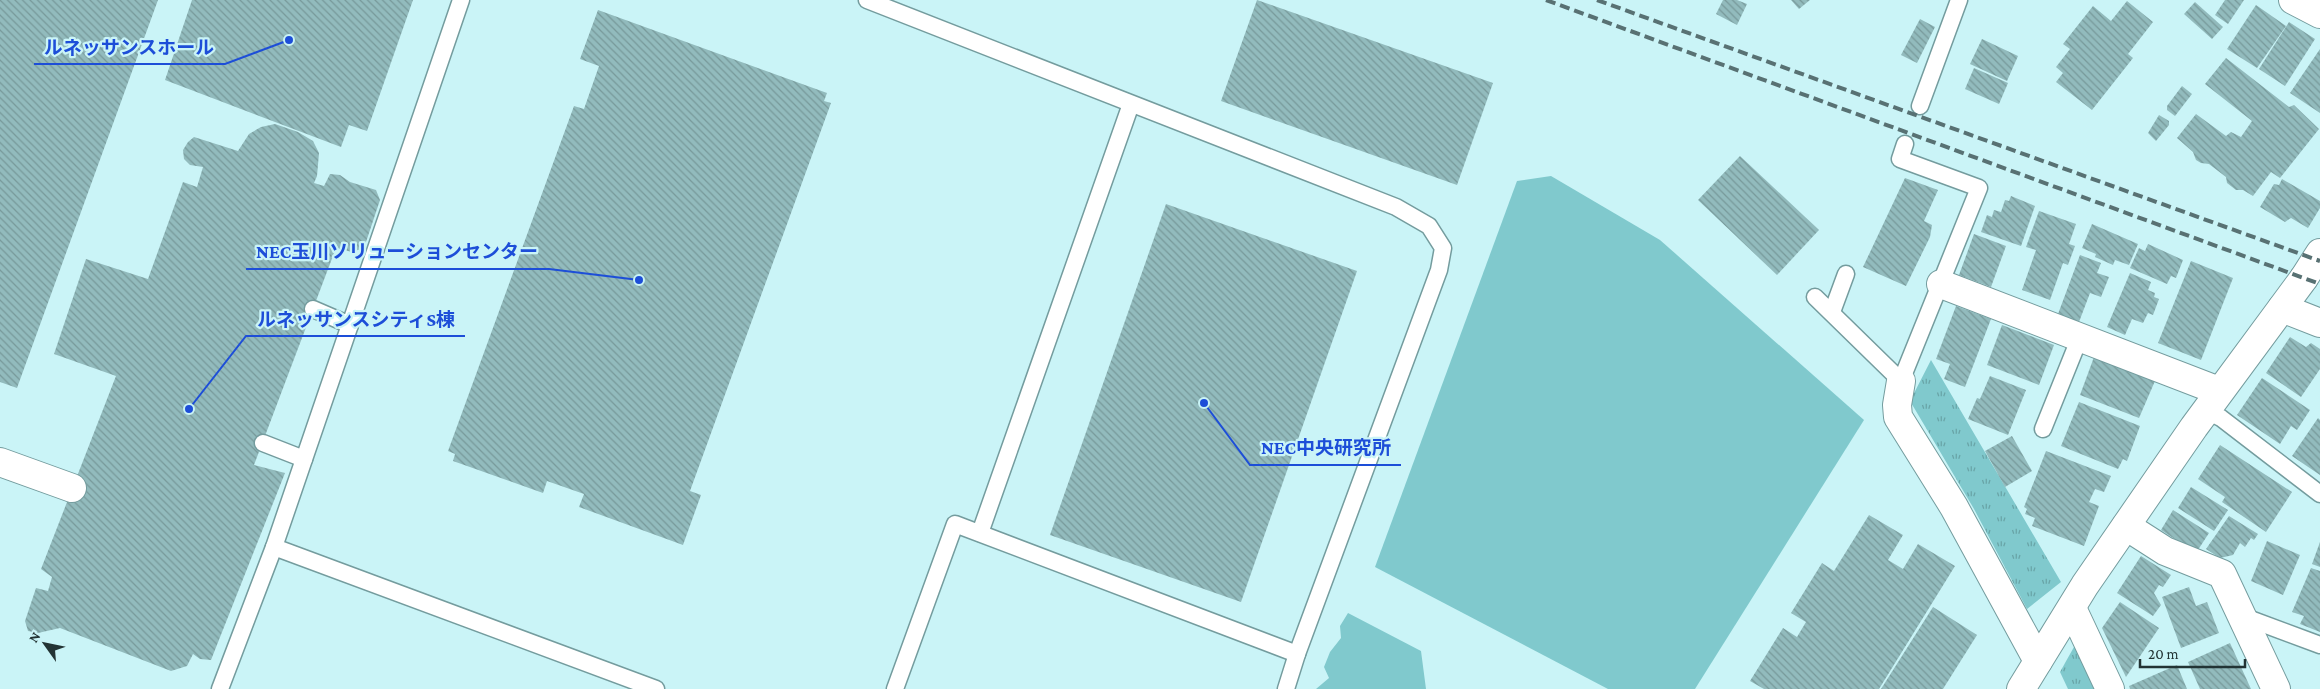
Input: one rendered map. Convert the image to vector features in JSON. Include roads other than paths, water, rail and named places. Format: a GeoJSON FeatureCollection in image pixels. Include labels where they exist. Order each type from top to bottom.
{"type":"FeatureCollection","features":[{"type":"Feature","properties":{"kind":"street"},"geometry":{"type":"LineString","coordinates":[[2021,689],[2126,526],[2212,400],[2282,308],[2320,253]]}},
{"type":"Feature","properties":{"kind":"street"},"geometry":{"type":"LineString","coordinates":[[1941,284],[2080,337],[2212,400]]}},
{"type":"Feature","properties":{"kind":"street"},"geometry":{"type":"LineString","coordinates":[[2282,308],[2320,323]]}},
{"type":"Feature","properties":{"kind":"street"},"geometry":{"type":"LineString","coordinates":[[1901,381],[1897,405],[1898,417],[1954,507],[2038,662]]}},
{"type":"Feature","properties":{"kind":"street"},"geometry":{"type":"LineString","coordinates":[[0,462],[72,488]]}},
{"type":"Feature","properties":{"kind":"street"},"geometry":{"type":"LineString","coordinates":[[2126,526],[2165,550],[2222,574],[2276,689]]}},
{"type":"Feature","properties":{"kind":"street"},"geometry":{"type":"LineString","coordinates":[[2072,608],[2110,689]]}},
{"type":"Feature","properties":{"kind":"lane"},"geometry":{"type":"LineString","coordinates":[[220,689],[274,548],[461,0]]}},
{"type":"Feature","properties":{"kind":"lane"},"geometry":{"type":"LineString","coordinates":[[867,0],[1396,207],[1429,226],[1443,248],[1436,280],[1297,654],[1286,689]]}},
{"type":"Feature","properties":{"kind":"lane"},"geometry":{"type":"LineString","coordinates":[[1920,106],[1959,0]]}},
{"type":"Feature","properties":{"kind":"lane"},"geometry":{"type":"LineString","coordinates":[[980,533],[1131,104]]}},
{"type":"Feature","properties":{"kind":"lane"},"geometry":{"type":"LineString","coordinates":[[1815,297],[1901,381],[1979,188],[1900,158],[1905,144]]}},
{"type":"Feature","properties":{"kind":"lane"},"geometry":{"type":"LineString","coordinates":[[1832,312],[1846,274]]}},
{"type":"Feature","properties":{"kind":"lane"},"geometry":{"type":"LineString","coordinates":[[313,309],[350,325]]}},
{"type":"Feature","properties":{"kind":"lane"},"geometry":{"type":"LineString","coordinates":[[2043,429],[2080,337]]}},
{"type":"Feature","properties":{"kind":"lane"},"geometry":{"type":"LineString","coordinates":[[2212,400],[2221,418],[2320,494]]}},
{"type":"Feature","properties":{"kind":"lane"},"geometry":{"type":"LineString","coordinates":[[263,443],[304,459]]}},
{"type":"Feature","properties":{"kind":"lane"},"geometry":{"type":"LineString","coordinates":[[895,689],[955,524],[1297,654]]}},
{"type":"Feature","properties":{"kind":"lane"},"geometry":{"type":"LineString","coordinates":[[274,548],[656,689]]}},
{"type":"Feature","properties":{"kind":"lane"},"geometry":{"type":"LineString","coordinates":[[2242,616],[2320,645]]}},
{"type":"Feature","properties":{"kind":"railway"},"geometry":{"type":"LineString","coordinates":[[1546,0],[2320,284]]}},
{"type":"Feature","properties":{"kind":"railway"},"geometry":{"type":"LineString","coordinates":[[1597,0],[2320,261]]}},
{"type":"Feature","properties":{"kind":"place","name":"ルネッサンスホール"},"geometry":{"type":"Point","coordinates":[289,40]}},
{"type":"Feature","properties":{"kind":"place","name":"NEC玉川ソリューションセンター"},"geometry":{"type":"Point","coordinates":[639,280]}},
{"type":"Feature","properties":{"kind":"place","name":"NEC中央研究所"},"geometry":{"type":"Point","coordinates":[1204,403]}},
{"type":"Feature","properties":{"kind":"place","name":"ルネッサンスシティS棟"},"geometry":{"type":"Point","coordinates":[189,409]}}]}
